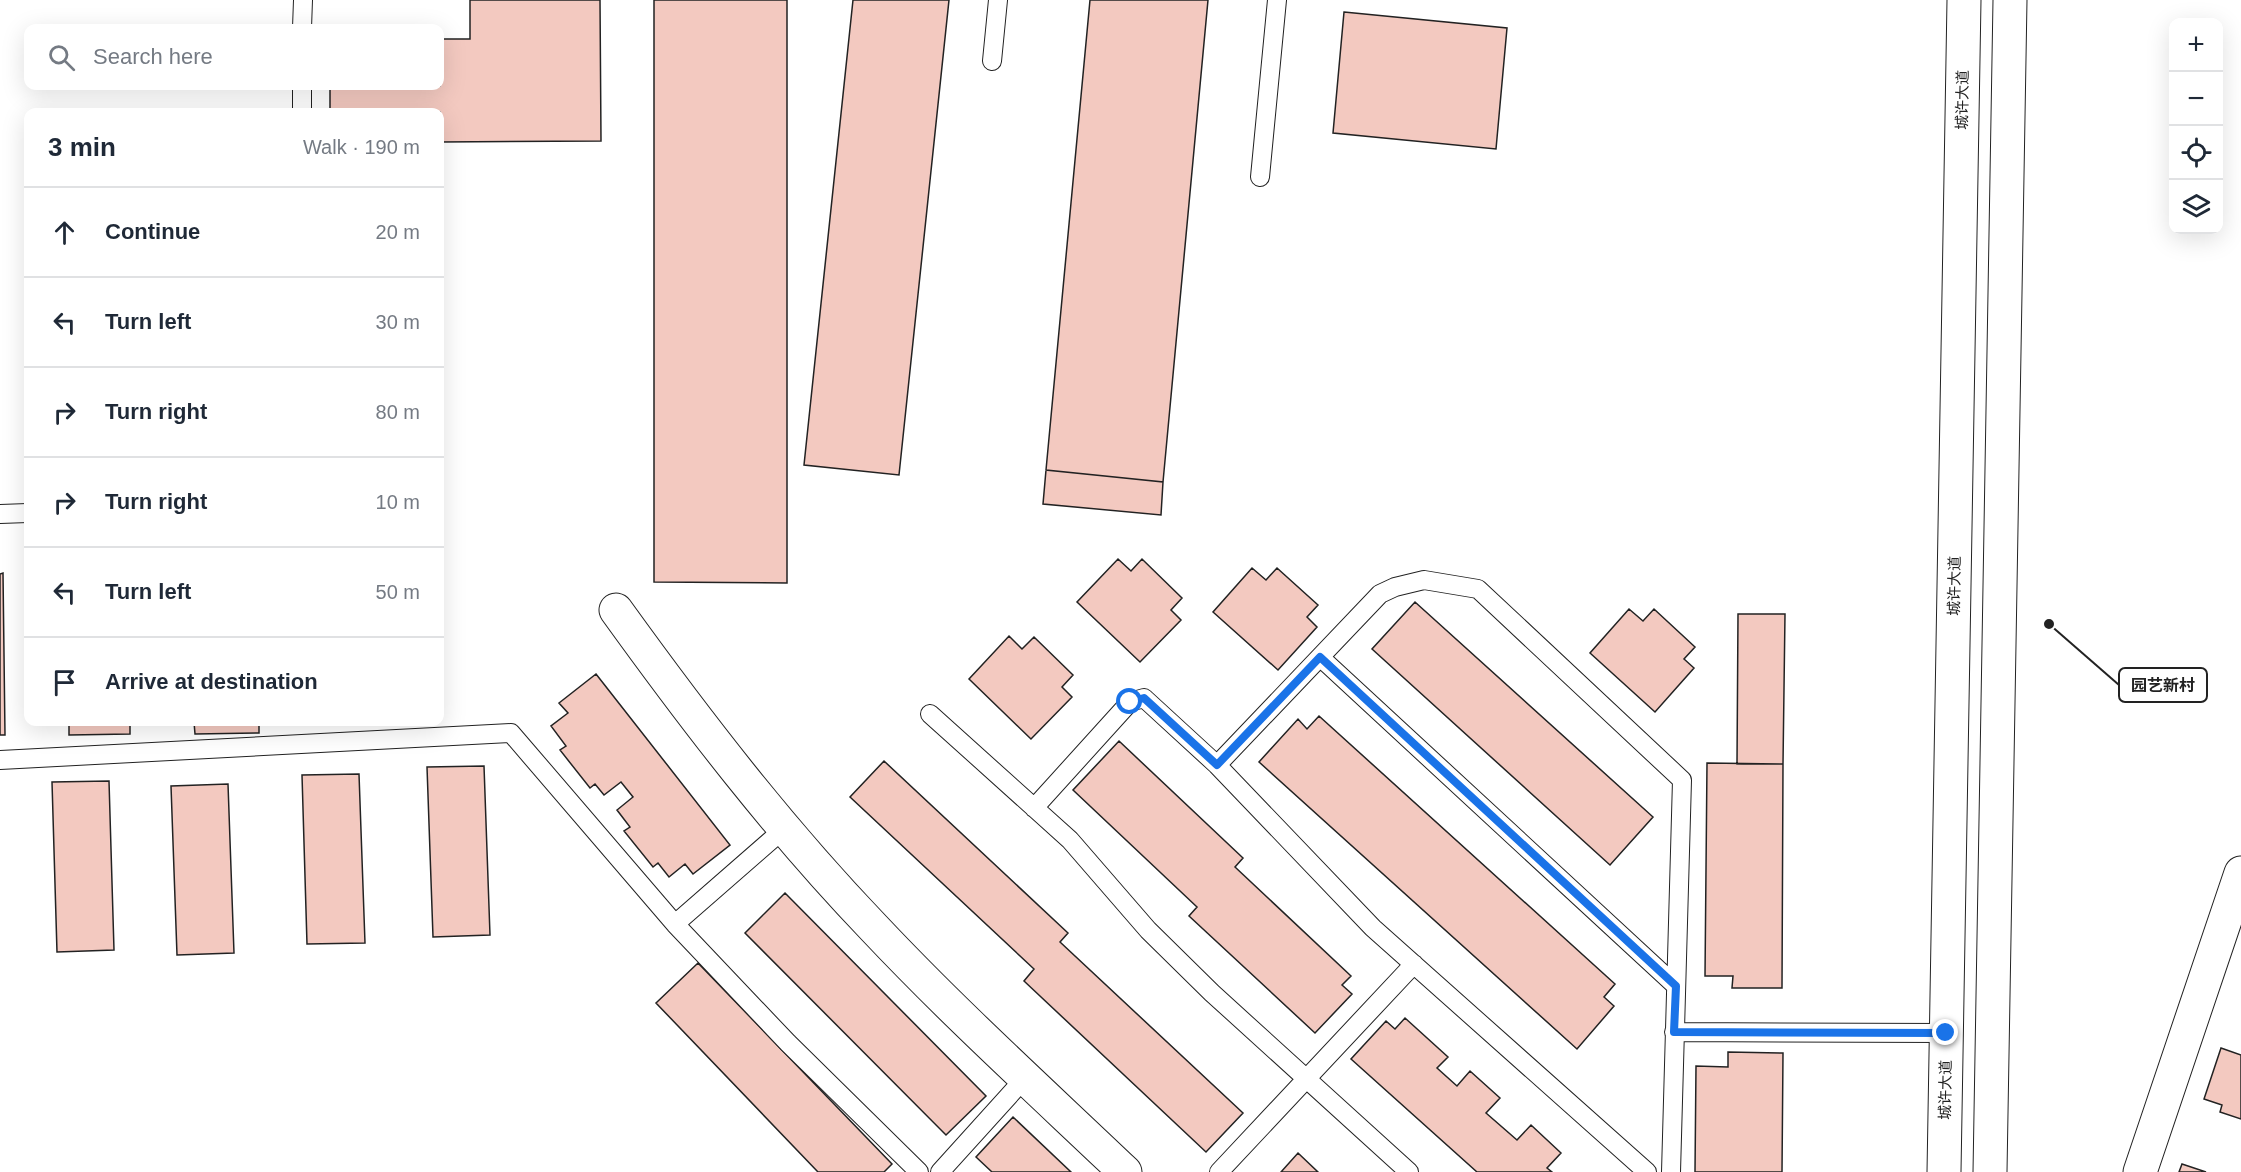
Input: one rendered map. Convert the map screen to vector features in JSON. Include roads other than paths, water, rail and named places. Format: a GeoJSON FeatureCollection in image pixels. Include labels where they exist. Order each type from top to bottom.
{"type":"FeatureCollection","features":[{"type":"Feature","properties":{"kind":"main road","name":"城许大道"},"geometry":{"type":"LineString","coordinates":[[1944,1172],[1964,0]]}},
{"type":"Feature","properties":{"kind":"main road"},"geometry":{"type":"LineString","coordinates":[[1990,1172],[2010,0]]}},
{"type":"Feature","properties":{"kind":"main road"},"geometry":{"type":"LineString","coordinates":[[616,610],[670,685],[785,828],[872,926],[963,1020],[1125,1172]]}},
{"type":"Feature","properties":{"kind":"main road"},"geometry":{"type":"LineString","coordinates":[[2140,1172],[2241,873]]}},
{"type":"Feature","properties":{"kind":"lane"},"geometry":{"type":"LineString","coordinates":[[302,24],[303,0]]}},
{"type":"Feature","properties":{"kind":"lane"},"geometry":{"type":"LineString","coordinates":[[992,61],[998,0]]}},
{"type":"Feature","properties":{"kind":"lane"},"geometry":{"type":"LineString","coordinates":[[1260,177],[1277,0]]}},
{"type":"Feature","properties":{"kind":"lane"},"geometry":{"type":"LineString","coordinates":[[302,90],[302,108]]}},
{"type":"Feature","properties":{"kind":"lane"},"geometry":{"type":"LineString","coordinates":[[0,513],[24,513]]}},
{"type":"Feature","properties":{"kind":"lane"},"geometry":{"type":"LineString","coordinates":[[1217,765],[1380,594],[1395,587],[1424,580],[1478,589],[1682,780],[1671,1172]]}},
{"type":"Feature","properties":{"kind":"lane"},"geometry":{"type":"LineString","coordinates":[[1320,657],[1676,986]]}},
{"type":"Feature","properties":{"kind":"lane"},"geometry":{"type":"LineString","coordinates":[[1034,808],[1130,702],[1144,698],[1217,765],[1373,928],[1647,1172]]}},
{"type":"Feature","properties":{"kind":"lane"},"geometry":{"type":"LineString","coordinates":[[930,714],[1070,840],[1148,930],[1212,993],[1409,1172]]}},
{"type":"Feature","properties":{"kind":"lane"},"geometry":{"type":"LineString","coordinates":[[0,760],[511,733],[675,924],[788,1043],[919,1172]]}},
{"type":"Feature","properties":{"kind":"lane"},"geometry":{"type":"LineString","coordinates":[[675,924],[785,828]]}},
{"type":"Feature","properties":{"kind":"lane"},"geometry":{"type":"LineString","coordinates":[[1219,1172],[1414,964]]}},
{"type":"Feature","properties":{"kind":"lane"},"geometry":{"type":"LineString","coordinates":[[1674,1032],[1946,1033]]}},
{"type":"Feature","properties":{"kind":"lane"},"geometry":{"type":"LineString","coordinates":[[940,1172],[1025,1078]]}},
{"type":"Feature","properties":{"kind":"place","name":"园艺新村"},"geometry":{"type":"Point","coordinates":[2049,624]}}]}
